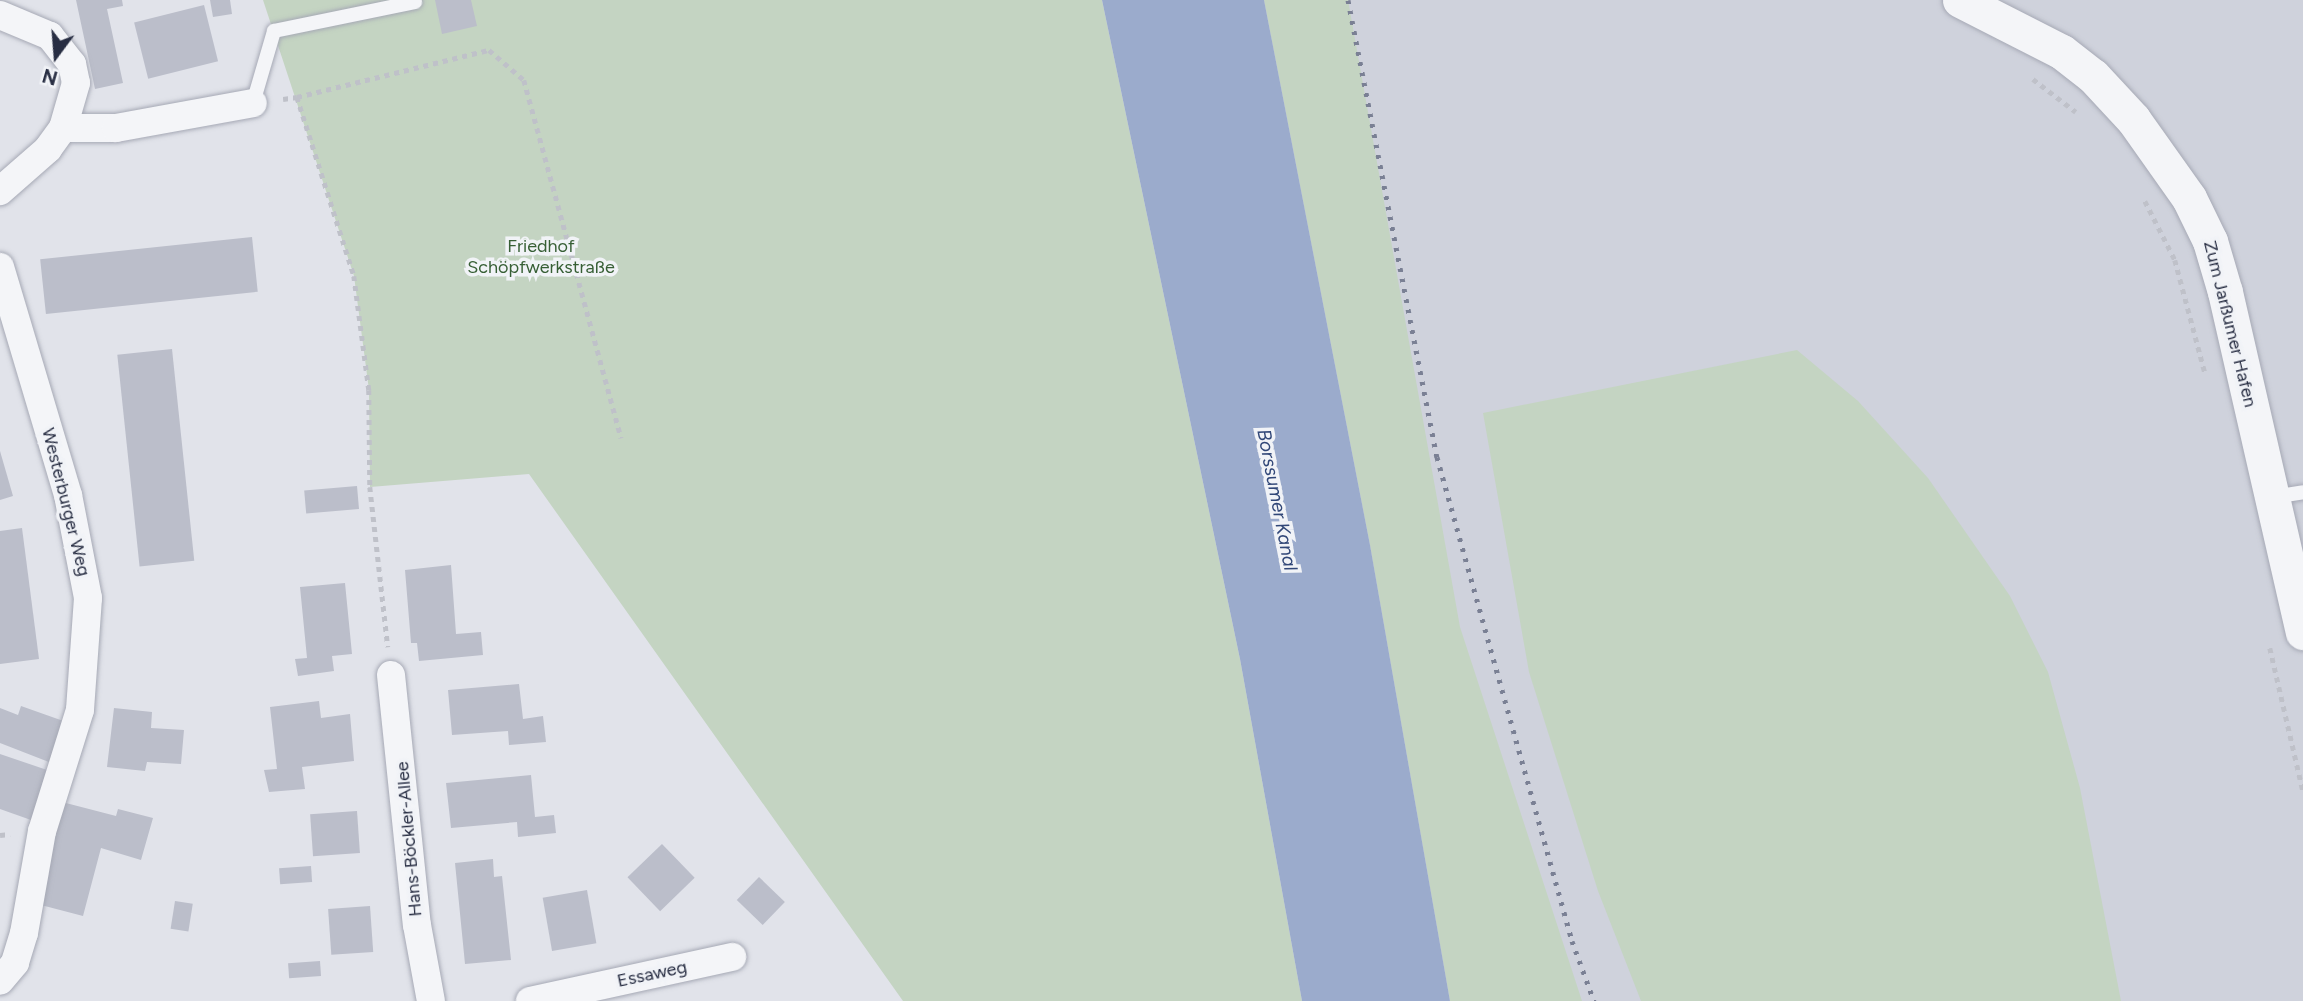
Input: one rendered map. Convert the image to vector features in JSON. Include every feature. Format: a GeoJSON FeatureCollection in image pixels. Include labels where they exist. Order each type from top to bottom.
{"type":"FeatureCollection","features":[{"type":"Feature","properties":{"kind":"street","name":"Zum Jarßumer Hafen"},"geometry":{"type":"LineString","coordinates":[[1960,0],[2062,52],[2093,76],[2133,119],[2189,198],[2210,241],[2287,494],[2303,632]]}},
{"type":"Feature","properties":{"kind":"street"},"geometry":{"type":"LineString","coordinates":[[0,15],[50,36],[72,64],[74,97],[63,128],[31,168],[0,191]]}},
{"type":"Feature","properties":{"kind":"street"},"geometry":{"type":"LineString","coordinates":[[63,128],[116,128],[253,103]]}},
{"type":"Feature","properties":{"kind":"street","name":"Westerburger Weg"},"geometry":{"type":"LineString","coordinates":[[0,267],[68,495],[88,597],[80,710],[43,831],[15,963],[0,981]]}},
{"type":"Feature","properties":{"kind":"street","name":"Hans-Böckler-Allee"},"geometry":{"type":"LineString","coordinates":[[391,675],[416,925],[431,1001]]}},
{"type":"Feature","properties":{"kind":"street","name":"Essaweg"},"geometry":{"type":"LineString","coordinates":[[530,1001],[732,957]]}},
{"type":"Feature","properties":{"kind":"lane"},"geometry":{"type":"LineString","coordinates":[[253,103],[274,31],[415,2]]}},
{"type":"Feature","properties":{"kind":"path"},"geometry":{"type":"LineString","coordinates":[[253,103],[298,97],[489,50],[524,80],[621,438]]}},
{"type":"Feature","properties":{"kind":"path"},"geometry":{"type":"LineString","coordinates":[[2029,76],[2080,116]]}},
{"type":"Feature","properties":{"kind":"path"},"geometry":{"type":"LineString","coordinates":[[298,97],[354,276],[369,390],[370,487],[391,675]]}},
{"type":"Feature","properties":{"kind":"path"},"geometry":{"type":"LineString","coordinates":[[2140,190],[2175,260],[2208,387]]}},
{"type":"Feature","properties":{"kind":"path"},"geometry":{"type":"LineString","coordinates":[[2268,640],[2303,791]]}},
{"type":"Feature","properties":{"kind":"shaded area"},"geometry":{"type":"Polygon","coordinates":[[[1264,0],[2303,0],[2303,1001],[1450,1001],[1370,545],[1264,0]]]}},
{"type":"Feature","properties":{"kind":"green space","name":"Friedhof Schöpfwerkstraße"},"geometry":{"type":"Polygon","coordinates":[[[263,0],[1102,0],[1240,659],[1302,1001],[903,1001],[529,474],[370,487],[369,390],[354,276],[263,0]]]}},
{"type":"Feature","properties":{"kind":"green space"},"geometry":{"type":"Polygon","coordinates":[[[1264,0],[1348,0],[1460,627],[1582,1001],[1450,1001],[1370,545],[1264,0]]]}},
{"type":"Feature","properties":{"kind":"green space"},"geometry":{"type":"Polygon","coordinates":[[[1797,350],[1858,401],[1928,478],[2010,596],[2048,672],[2080,788],[2121,1001],[1641,1001],[1598,891],[1529,672],[1483,413],[1797,350]]]}},
{"type":"Feature","properties":{"kind":"water","name":"Borssumer Kanal"},"geometry":{"type":"Polygon","coordinates":[[[1102,0],[1264,0],[1370,545],[1450,1001],[1302,1001],[1240,659],[1102,0]]]}},
{"type":"Feature","properties":{"kind":"building"},"geometry":{"type":"Polygon","coordinates":[[[76,0],[122,0],[123,6],[107,9],[123,83],[95,89],[76,0]]]}},
{"type":"Feature","properties":{"kind":"building"},"geometry":{"type":"Polygon","coordinates":[[[210,0],[230,0],[232,14],[213,17],[210,0]]]}},
{"type":"Feature","properties":{"kind":"building"},"geometry":{"type":"Polygon","coordinates":[[[435,0],[471,0],[477,26],[442,34],[435,0]]]}},
{"type":"Feature","properties":{"kind":"building"},"geometry":{"type":"Polygon","coordinates":[[[204,5],[218,61],[148,79],[134,22],[204,5]]]}},
{"type":"Feature","properties":{"kind":"building"},"geometry":{"type":"Polygon","coordinates":[[[252,237],[258,292],[46,314],[40,259],[252,237]]]}},
{"type":"Feature","properties":{"kind":"building"},"geometry":{"type":"Polygon","coordinates":[[[172,349],[194,561],[140,567],[117,355],[172,349]]]}},
{"type":"Feature","properties":{"kind":"building"},"geometry":{"type":"Polygon","coordinates":[[[0,451],[13,496],[0,500],[0,451]]]}},
{"type":"Feature","properties":{"kind":"building"},"geometry":{"type":"Polygon","coordinates":[[[357,486],[359,509],[306,514],[304,491],[357,486]]]}},
{"type":"Feature","properties":{"kind":"building"},"geometry":{"type":"Polygon","coordinates":[[[22,528],[39,659],[0,664],[0,531],[22,528]]]}},
{"type":"Feature","properties":{"kind":"building"},"geometry":{"type":"Polygon","coordinates":[[[451,565],[456,634],[481,632],[483,655],[419,661],[417,643],[411,643],[405,570],[451,565]]]}},
{"type":"Feature","properties":{"kind":"building"},"geometry":{"type":"Polygon","coordinates":[[[345,583],[352,654],[332,656],[334,671],[298,676],[295,659],[307,658],[300,587],[345,583]]]}},
{"type":"Feature","properties":{"kind":"building"},"geometry":{"type":"Polygon","coordinates":[[[519,684],[523,719],[543,716],[546,742],[509,745],[508,731],[452,735],[448,690],[519,684]]]}},
{"type":"Feature","properties":{"kind":"building"},"geometry":{"type":"Polygon","coordinates":[[[319,701],[321,718],[350,714],[354,761],[302,767],[305,789],[269,792],[264,770],[277,769],[270,707],[319,701]]]}},
{"type":"Feature","properties":{"kind":"building"},"geometry":{"type":"Polygon","coordinates":[[[21,706],[69,723],[54,764],[0,743],[0,708],[18,715],[21,706]]]}},
{"type":"Feature","properties":{"kind":"building"},"geometry":{"type":"Polygon","coordinates":[[[114,708],[152,712],[151,728],[184,730],[181,764],[147,762],[145,771],[107,767],[114,708]]]}},
{"type":"Feature","properties":{"kind":"building"},"geometry":{"type":"Polygon","coordinates":[[[0,754],[50,771],[31,820],[0,809],[0,754]]]}},
{"type":"Feature","properties":{"kind":"building"},"geometry":{"type":"Polygon","coordinates":[[[531,775],[535,817],[554,815],[556,833],[518,837],[517,822],[451,828],[446,783],[531,775]]]}},
{"type":"Feature","properties":{"kind":"building"},"geometry":{"type":"Polygon","coordinates":[[[62,802],[116,816],[118,809],[153,818],[141,860],[101,848],[83,916],[41,905],[49,874],[44,873],[62,802]]]}},
{"type":"Feature","properties":{"kind":"building"},"geometry":{"type":"Polygon","coordinates":[[[357,811],[360,853],[313,856],[310,814],[357,811]]]}},
{"type":"Feature","properties":{"kind":"building"},"geometry":{"type":"Polygon","coordinates":[[[662,844],[695,878],[660,911],[627,877],[662,844]]]}},
{"type":"Feature","properties":{"kind":"building"},"geometry":{"type":"Polygon","coordinates":[[[493,859],[494,877],[502,876],[511,960],[465,964],[455,863],[493,859]]]}},
{"type":"Feature","properties":{"kind":"building"},"geometry":{"type":"Polygon","coordinates":[[[311,866],[312,882],[280,884],[279,868],[311,866]]]}},
{"type":"Feature","properties":{"kind":"building"},"geometry":{"type":"Polygon","coordinates":[[[759,877],[785,902],[763,925],[737,900],[759,877]]]}},
{"type":"Feature","properties":{"kind":"building"},"geometry":{"type":"Polygon","coordinates":[[[587,890],[596,943],[552,951],[543,898],[587,890]]]}},
{"type":"Feature","properties":{"kind":"building"},"geometry":{"type":"Polygon","coordinates":[[[175,901],[193,904],[188,931],[171,929],[175,901]]]}},
{"type":"Feature","properties":{"kind":"building"},"geometry":{"type":"Polygon","coordinates":[[[370,906],[373,952],[331,955],[328,909],[370,906]]]}},
{"type":"Feature","properties":{"kind":"building"},"geometry":{"type":"Polygon","coordinates":[[[320,961],[321,976],[289,978],[288,963],[320,961]]]}},
{"type":"Feature","properties":{"kind":"railway"},"geometry":{"type":"LineString","coordinates":[[1348,0],[1437,457],[1572,941],[1594,1001]]}}]}
